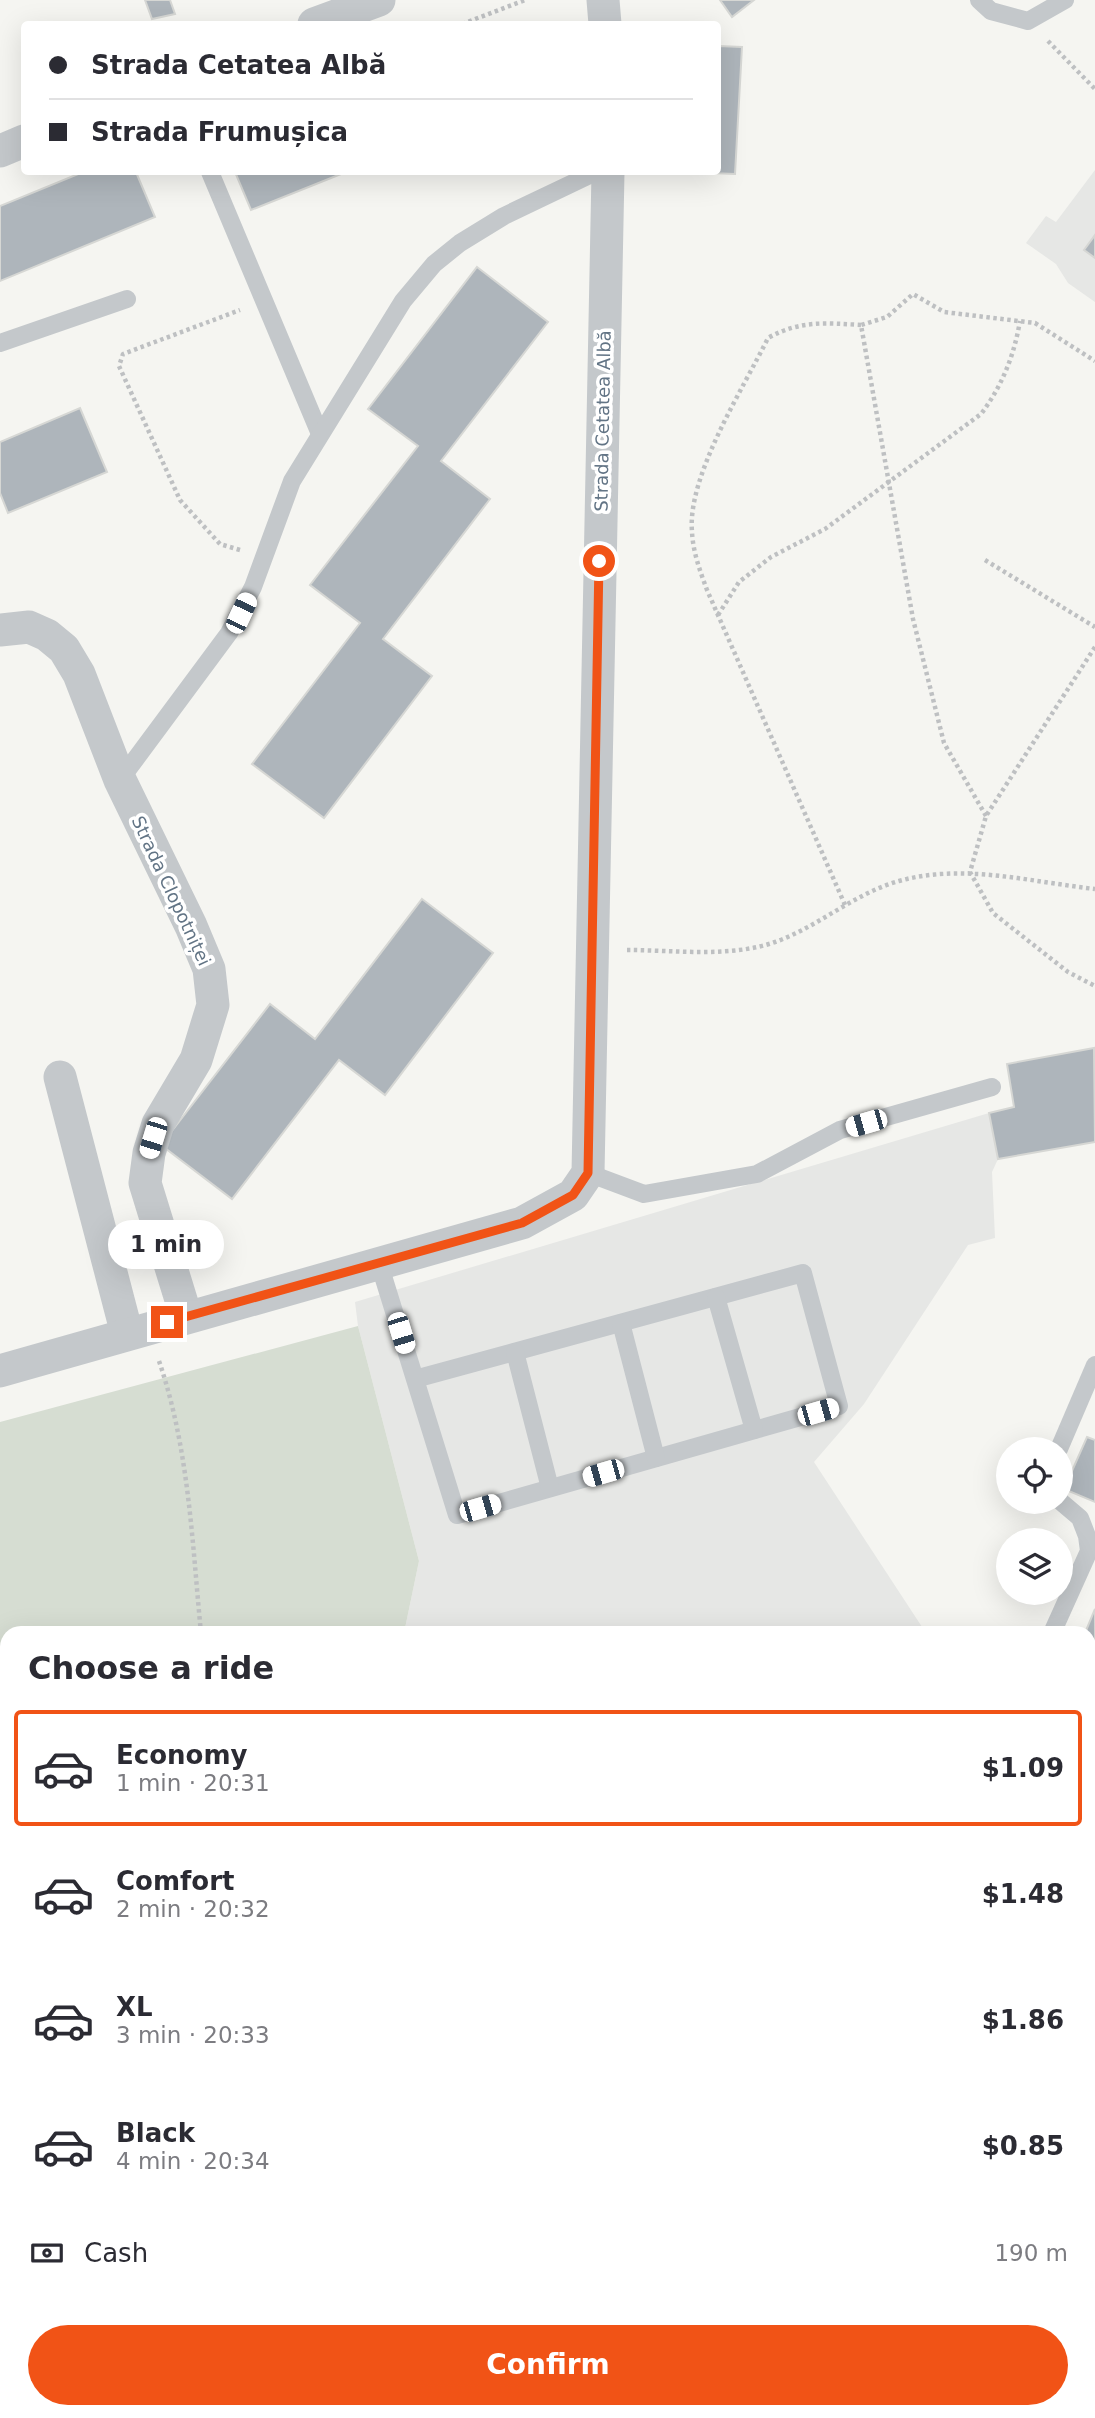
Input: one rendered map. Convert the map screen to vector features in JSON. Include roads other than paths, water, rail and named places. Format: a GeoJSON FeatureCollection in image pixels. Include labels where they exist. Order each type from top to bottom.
{"type":"FeatureCollection","features":[{"type":"Feature","properties":{"kind":"street"},"geometry":{"type":"LineString","coordinates":[[322,21],[379,0]]}},
{"type":"Feature","properties":{"kind":"street"},"geometry":{"type":"LineString","coordinates":[[603,0],[605,21]]}},
{"type":"Feature","properties":{"kind":"street"},"geometry":{"type":"LineString","coordinates":[[0,151],[21,142]]}},
{"type":"Feature","properties":{"kind":"street","name":"Strada Cetatea Albă"},"geometry":{"type":"LineString","coordinates":[[588,1173],[608,175]]}},
{"type":"Feature","properties":{"kind":"street","name":"Strada Clopotniței"},"geometry":{"type":"LineString","coordinates":[[0,630],[29,627],[47,635],[64,649],[79,674],[120,780],[209,969],[213,1005],[196,1060],[158,1124],[149,1153],[145,1183],[186,1316]]}},
{"type":"Feature","properties":{"kind":"street"},"geometry":{"type":"LineString","coordinates":[[60,1077],[137,1331]]}},
{"type":"Feature","properties":{"kind":"street"},"geometry":{"type":"LineString","coordinates":[[0,1371],[186,1316],[522,1223],[573,1195],[588,1173]]}},
{"type":"Feature","properties":{"kind":"lane"},"geometry":{"type":"LineString","coordinates":[[979,0],[991,11],[1028,21],[1065,0]]}},
{"type":"Feature","properties":{"kind":"lane"},"geometry":{"type":"LineString","coordinates":[[211,175],[320,433]]}},
{"type":"Feature","properties":{"kind":"lane"},"geometry":{"type":"LineString","coordinates":[[120,780],[182,700],[229,633],[253,587],[292,481],[403,301],[434,264],[460,243],[504,216],[590,175]]}},
{"type":"Feature","properties":{"kind":"lane"},"geometry":{"type":"LineString","coordinates":[[0,343],[127,299]]}},
{"type":"Feature","properties":{"kind":"lane"},"geometry":{"type":"LineString","coordinates":[[588,1173],[644,1194],[757,1174],[840,1130],[992,1087]]}},
{"type":"Feature","properties":{"kind":"lane"},"geometry":{"type":"LineString","coordinates":[[379,1263],[457,1515],[839,1406],[803,1273],[415,1379]]}},
{"type":"Feature","properties":{"kind":"lane"},"geometry":{"type":"LineString","coordinates":[[716,1297],[754,1430]]}},
{"type":"Feature","properties":{"kind":"lane"},"geometry":{"type":"LineString","coordinates":[[621,1323],[656,1458]]}},
{"type":"Feature","properties":{"kind":"lane"},"geometry":{"type":"LineString","coordinates":[[514,1352],[550,1488]]}},
{"type":"Feature","properties":{"kind":"lane"},"geometry":{"type":"LineString","coordinates":[[1064,1437],[1095,1365]]}},
{"type":"Feature","properties":{"kind":"lane"},"geometry":{"type":"LineString","coordinates":[[1055,1626],[1088,1551],[1087,1536],[1080,1518],[1073,1512]]}}]}
